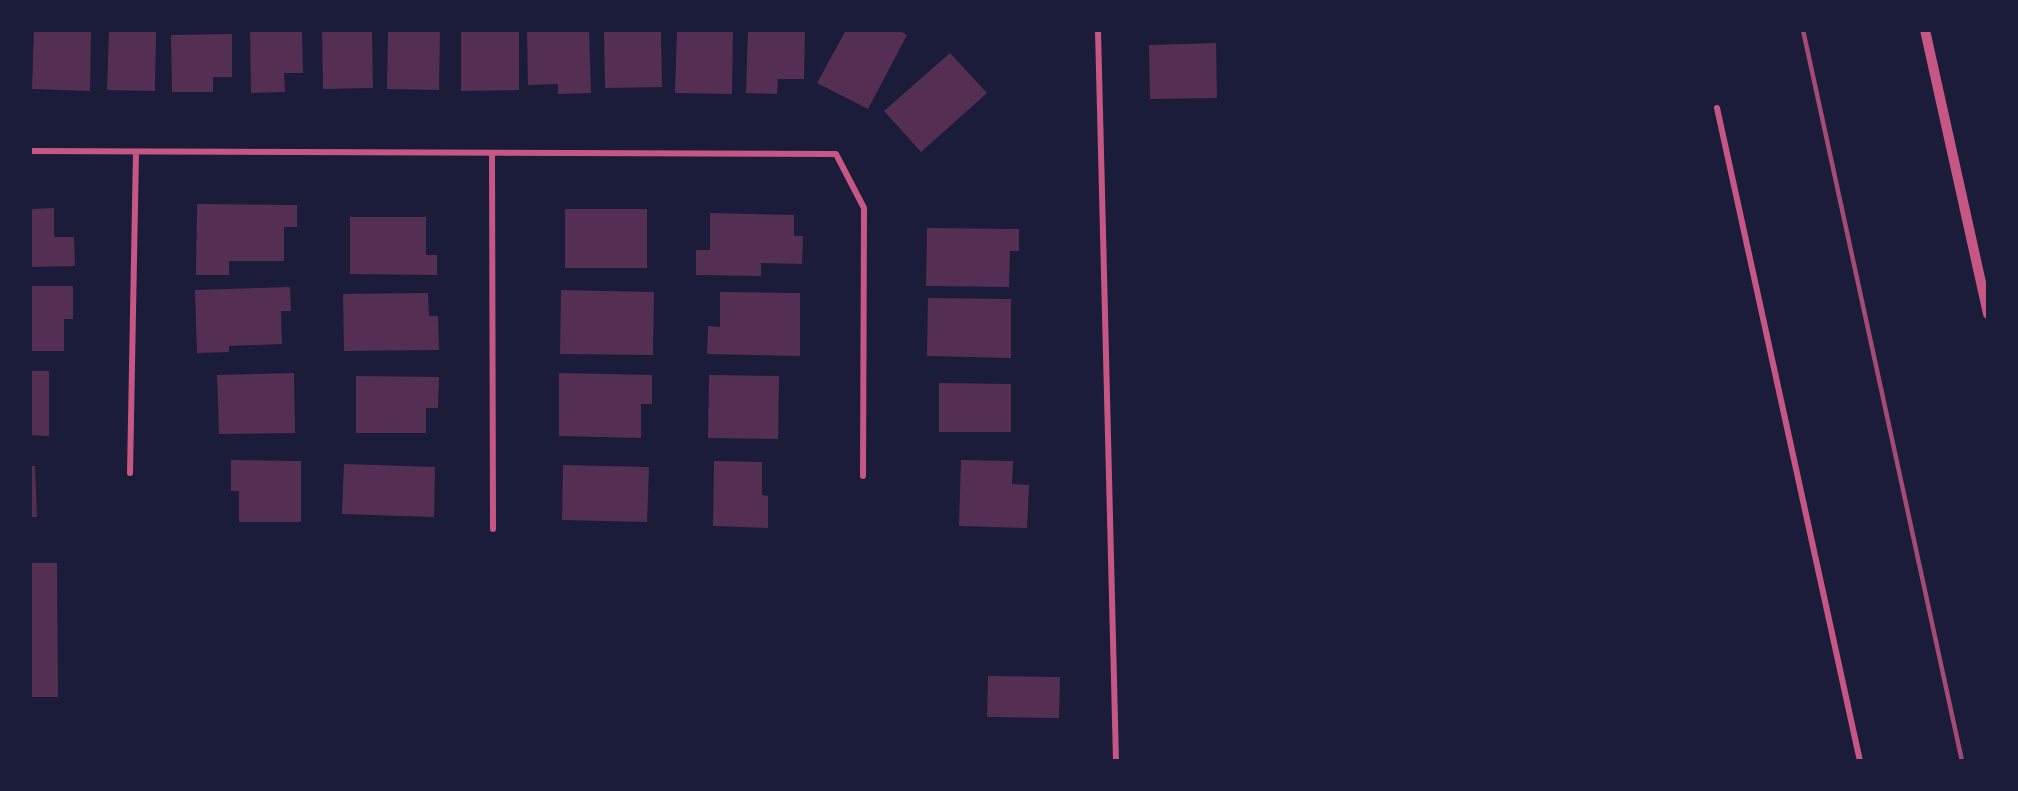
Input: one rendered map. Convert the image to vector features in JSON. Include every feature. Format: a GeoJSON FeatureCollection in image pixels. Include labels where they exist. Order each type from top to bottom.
{"type":"FeatureCollection","features":[{"type":"Feature","properties":{"kind":"street"},"geometry":{"type":"LineString","coordinates":[[1098,30],[1116,761]]}},
{"type":"Feature","properties":{"kind":"street"},"geometry":{"type":"LineString","coordinates":[[1925,30],[1988,314]]}},
{"type":"Feature","properties":{"kind":"street"},"geometry":{"type":"LineString","coordinates":[[1717,108],[1860,761]]}},
{"type":"Feature","properties":{"kind":"street"},"geometry":{"type":"LineString","coordinates":[[30,151],[836,154],[864,208],[863,476]]}},
{"type":"Feature","properties":{"kind":"street"},"geometry":{"type":"LineString","coordinates":[[130,473],[136,152]]}},
{"type":"Feature","properties":{"kind":"street"},"geometry":{"type":"LineString","coordinates":[[492,153],[493,529]]}},
{"type":"Feature","properties":{"kind":"building"},"geometry":{"type":"Polygon","coordinates":[[[34,30],[91,30],[90,91],[32,89],[34,30]]]}},
{"type":"Feature","properties":{"kind":"building"},"geometry":{"type":"Polygon","coordinates":[[[109,30],[156,30],[155,91],[107,90],[109,30]]]}},
{"type":"Feature","properties":{"kind":"building"},"geometry":{"type":"Polygon","coordinates":[[[250,30],[302,30],[303,73],[284,73],[285,92],[251,93],[250,30]]]}},
{"type":"Feature","properties":{"kind":"building"},"geometry":{"type":"Polygon","coordinates":[[[322,30],[372,30],[373,88],[323,89],[322,30]]]}},
{"type":"Feature","properties":{"kind":"building"},"geometry":{"type":"Polygon","coordinates":[[[388,30],[440,30],[439,90],[387,89],[388,30]]]}},
{"type":"Feature","properties":{"kind":"building"},"geometry":{"type":"Polygon","coordinates":[[[461,30],[519,30],[519,90],[461,91],[461,30]]]}},
{"type":"Feature","properties":{"kind":"building"},"geometry":{"type":"Polygon","coordinates":[[[527,30],[589,30],[591,93],[558,94],[558,84],[528,85],[527,30]]]}},
{"type":"Feature","properties":{"kind":"building"},"geometry":{"type":"Polygon","coordinates":[[[604,30],[661,30],[662,87],[605,88],[604,30]]]}},
{"type":"Feature","properties":{"kind":"building"},"geometry":{"type":"Polygon","coordinates":[[[677,30],[733,30],[732,94],[675,93],[677,30]]]}},
{"type":"Feature","properties":{"kind":"building"},"geometry":{"type":"Polygon","coordinates":[[[748,30],[805,30],[804,79],[778,79],[777,94],[746,93],[748,30]]]}},
{"type":"Feature","properties":{"kind":"building"},"geometry":{"type":"Polygon","coordinates":[[[846,30],[898,30],[907,35],[868,109],[817,83],[846,30]]]}},
{"type":"Feature","properties":{"kind":"building"},"geometry":{"type":"Polygon","coordinates":[[[232,34],[232,77],[213,77],[213,92],[172,92],[171,35],[232,34]]]}},
{"type":"Feature","properties":{"kind":"building"},"geometry":{"type":"Polygon","coordinates":[[[1216,43],[1217,98],[1150,99],[1149,45],[1216,43]]]}},
{"type":"Feature","properties":{"kind":"building"},"geometry":{"type":"Polygon","coordinates":[[[950,53],[987,93],[921,152],[884,111],[950,53]]]}},
{"type":"Feature","properties":{"kind":"building"},"geometry":{"type":"Polygon","coordinates":[[[197,204],[297,205],[297,227],[284,227],[284,261],[229,261],[229,275],[196,275],[197,204]]]}},
{"type":"Feature","properties":{"kind":"building"},"geometry":{"type":"Polygon","coordinates":[[[54,208],[54,237],[74,237],[75,266],[30,267],[30,209],[54,208]]]}},
{"type":"Feature","properties":{"kind":"building"},"geometry":{"type":"Polygon","coordinates":[[[565,209],[647,209],[647,268],[565,268],[565,209]]]}},
{"type":"Feature","properties":{"kind":"building"},"geometry":{"type":"Polygon","coordinates":[[[710,213],[794,215],[794,236],[803,236],[802,264],[761,263],[761,276],[696,275],[696,250],[710,250],[710,213]]]}},
{"type":"Feature","properties":{"kind":"building"},"geometry":{"type":"Polygon","coordinates":[[[350,217],[426,217],[426,255],[437,255],[437,275],[350,274],[350,217]]]}},
{"type":"Feature","properties":{"kind":"building"},"geometry":{"type":"Polygon","coordinates":[[[927,228],[1019,229],[1019,251],[1010,251],[1009,287],[926,286],[927,228]]]}},
{"type":"Feature","properties":{"kind":"building"},"geometry":{"type":"Polygon","coordinates":[[[30,286],[73,286],[73,319],[64,319],[64,351],[30,351],[30,286]]]}},
{"type":"Feature","properties":{"kind":"building"},"geometry":{"type":"Polygon","coordinates":[[[290,287],[291,311],[281,311],[282,344],[229,346],[229,352],[197,353],[195,290],[290,287]]]}},
{"type":"Feature","properties":{"kind":"building"},"geometry":{"type":"Polygon","coordinates":[[[561,290],[654,292],[653,355],[560,354],[561,290]]]}},
{"type":"Feature","properties":{"kind":"building"},"geometry":{"type":"Polygon","coordinates":[[[720,292],[800,293],[800,356],[707,354],[708,326],[720,327],[720,292]]]}},
{"type":"Feature","properties":{"kind":"building"},"geometry":{"type":"Polygon","coordinates":[[[428,293],[429,316],[438,316],[439,350],[344,351],[343,294],[428,293]]]}},
{"type":"Feature","properties":{"kind":"building"},"geometry":{"type":"Polygon","coordinates":[[[928,298],[1011,299],[1011,358],[927,356],[928,298]]]}},
{"type":"Feature","properties":{"kind":"building"},"geometry":{"type":"Polygon","coordinates":[[[30,371],[49,371],[49,436],[30,435],[30,371]]]}},
{"type":"Feature","properties":{"kind":"building"},"geometry":{"type":"Polygon","coordinates":[[[294,373],[295,433],[219,434],[217,375],[294,373]]]}},
{"type":"Feature","properties":{"kind":"building"},"geometry":{"type":"Polygon","coordinates":[[[559,373],[652,375],[652,404],[641,404],[641,438],[559,436],[559,373]]]}},
{"type":"Feature","properties":{"kind":"building"},"geometry":{"type":"Polygon","coordinates":[[[709,375],[779,376],[778,439],[708,438],[709,375]]]}},
{"type":"Feature","properties":{"kind":"building"},"geometry":{"type":"Polygon","coordinates":[[[356,376],[439,377],[438,408],[426,408],[426,433],[356,433],[356,376]]]}},
{"type":"Feature","properties":{"kind":"building"},"geometry":{"type":"Polygon","coordinates":[[[939,383],[1011,384],[1011,432],[939,432],[939,383]]]}},
{"type":"Feature","properties":{"kind":"building"},"geometry":{"type":"Polygon","coordinates":[[[231,460],[301,461],[301,522],[239,522],[239,491],[231,491],[231,460]]]}},
{"type":"Feature","properties":{"kind":"building"},"geometry":{"type":"Polygon","coordinates":[[[961,460],[1013,461],[1012,484],[1029,485],[1027,528],[959,526],[961,460]]]}},
{"type":"Feature","properties":{"kind":"building"},"geometry":{"type":"Polygon","coordinates":[[[714,461],[762,462],[762,495],[768,496],[768,528],[713,526],[714,461]]]}},
{"type":"Feature","properties":{"kind":"building"},"geometry":{"type":"Polygon","coordinates":[[[344,464],[435,467],[434,517],[342,514],[344,464]]]}},
{"type":"Feature","properties":{"kind":"building"},"geometry":{"type":"Polygon","coordinates":[[[563,465],[649,467],[647,522],[562,520],[563,465]]]}},
{"type":"Feature","properties":{"kind":"building"},"geometry":{"type":"Polygon","coordinates":[[[30,466],[35,466],[37,517],[30,517],[30,466]]]}},
{"type":"Feature","properties":{"kind":"building"},"geometry":{"type":"Polygon","coordinates":[[[30,563],[57,563],[58,697],[30,697],[30,563]]]}},
{"type":"Feature","properties":{"kind":"building"},"geometry":{"type":"Polygon","coordinates":[[[988,676],[1060,677],[1059,718],[987,717],[988,676]]]}},
{"type":"Feature","properties":{"kind":"railway"},"geometry":{"type":"LineString","coordinates":[[1803,30],[1962,761]]}}]}
